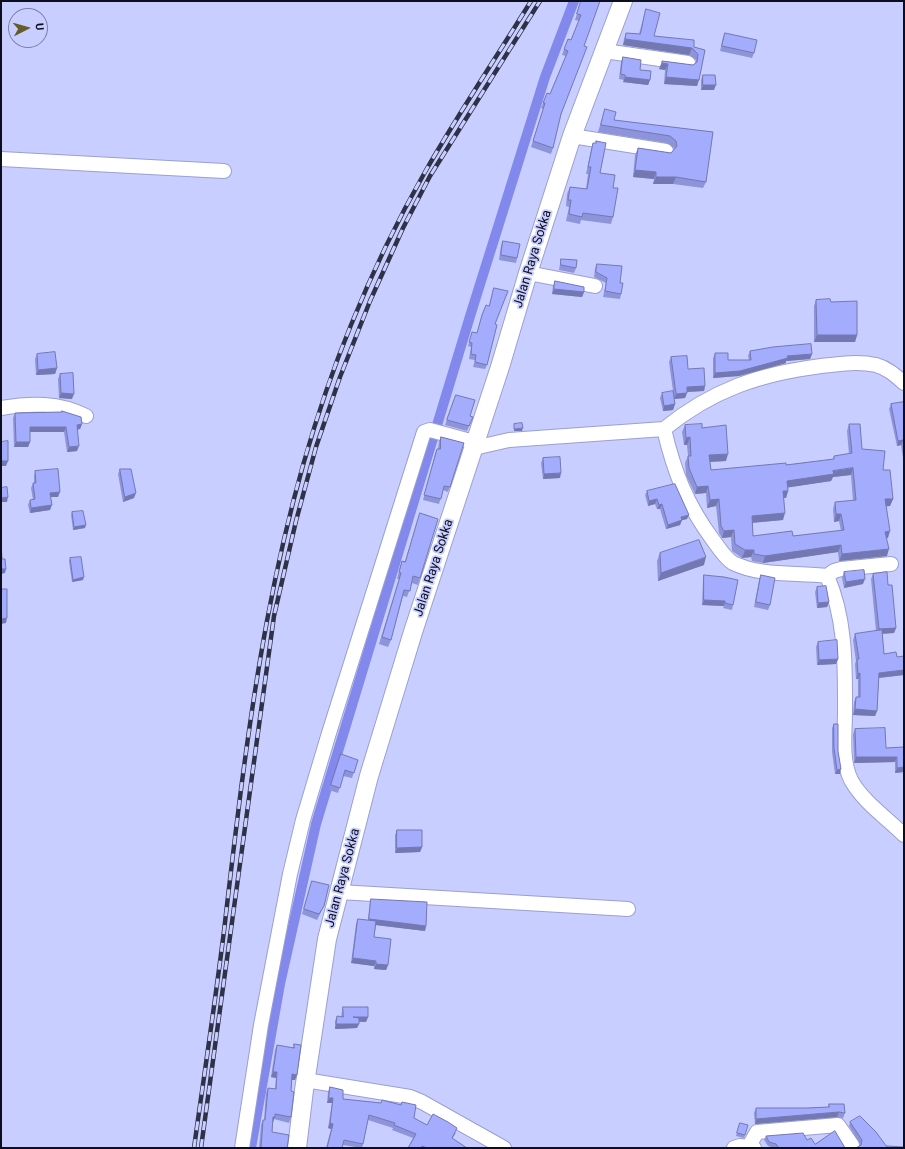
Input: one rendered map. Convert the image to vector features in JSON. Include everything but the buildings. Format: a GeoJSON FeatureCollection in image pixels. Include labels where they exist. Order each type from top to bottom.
{"type":"FeatureCollection","features":[{"type":"Feature","properties":{"kind":"main road","name":"Jalan Raya Sokka"},"geometry":{"type":"LineString","coordinates":[[297,1148],[327,939],[378,746],[413,632],[500,367],[528,273],[572,136],[623,1]]}},
{"type":"Feature","properties":{"kind":"street"},"geometry":{"type":"LineString","coordinates":[[604,51],[688,63]]}},
{"type":"Feature","properties":{"kind":"street"},"geometry":{"type":"LineString","coordinates":[[572,136],[666,151]]}},
{"type":"Feature","properties":{"kind":"street"},"geometry":{"type":"LineString","coordinates":[[1,159],[224,171]]}},
{"type":"Feature","properties":{"kind":"street"},"geometry":{"type":"LineString","coordinates":[[528,273],[595,286]]}},
{"type":"Feature","properties":{"kind":"street"},"geometry":{"type":"LineString","coordinates":[[242,1148],[262,1018],[303,820],[424,432],[430,430],[474,445],[509,440],[664,430],[680,416],[734,386],[767,375],[831,365],[875,365],[888,370],[904,383]]}},
{"type":"Feature","properties":{"kind":"street"},"geometry":{"type":"LineString","coordinates":[[1,408],[29,404],[54,405],[68,408],[86,416]]}},
{"type":"Feature","properties":{"kind":"street"},"geometry":{"type":"LineString","coordinates":[[664,430],[681,488],[702,525],[722,554],[732,562],[761,571],[827,576],[834,570],[891,564]]}},
{"type":"Feature","properties":{"kind":"street"},"geometry":{"type":"LineString","coordinates":[[827,576],[834,593],[843,632],[845,660],[845,743],[847,769],[852,782],[860,792],[904,835]]}},
{"type":"Feature","properties":{"kind":"street"},"geometry":{"type":"LineString","coordinates":[[339,892],[628,909]]}},
{"type":"Feature","properties":{"kind":"street"},"geometry":{"type":"LineString","coordinates":[[306,1080],[410,1097],[422,1102],[504,1148]]}},
{"type":"Feature","properties":{"kind":"street"},"geometry":{"type":"LineString","coordinates":[[734,1148],[752,1147],[757,1132],[838,1125],[851,1147]]}},
{"type":"Feature","properties":{"kind":"waterway"},"geometry":{"type":"LineString","coordinates":[[251,1148],[280,984],[316,824],[471,313],[545,77],[574,1]]}},
{"type":"Feature","properties":{"kind":"railway"},"geometry":{"type":"LineString","coordinates":[[194,1148],[221,958],[243,776],[266,624],[282,548],[301,473],[324,399],[351,325],[385,247],[438,150],[531,1]]}},
{"type":"Feature","properties":{"kind":"railway"},"geometry":{"type":"LineString","coordinates":[[201,1148],[274,616],[296,521],[316,447],[340,377],[370,301],[403,228],[430,176],[540,1]]}}]}
